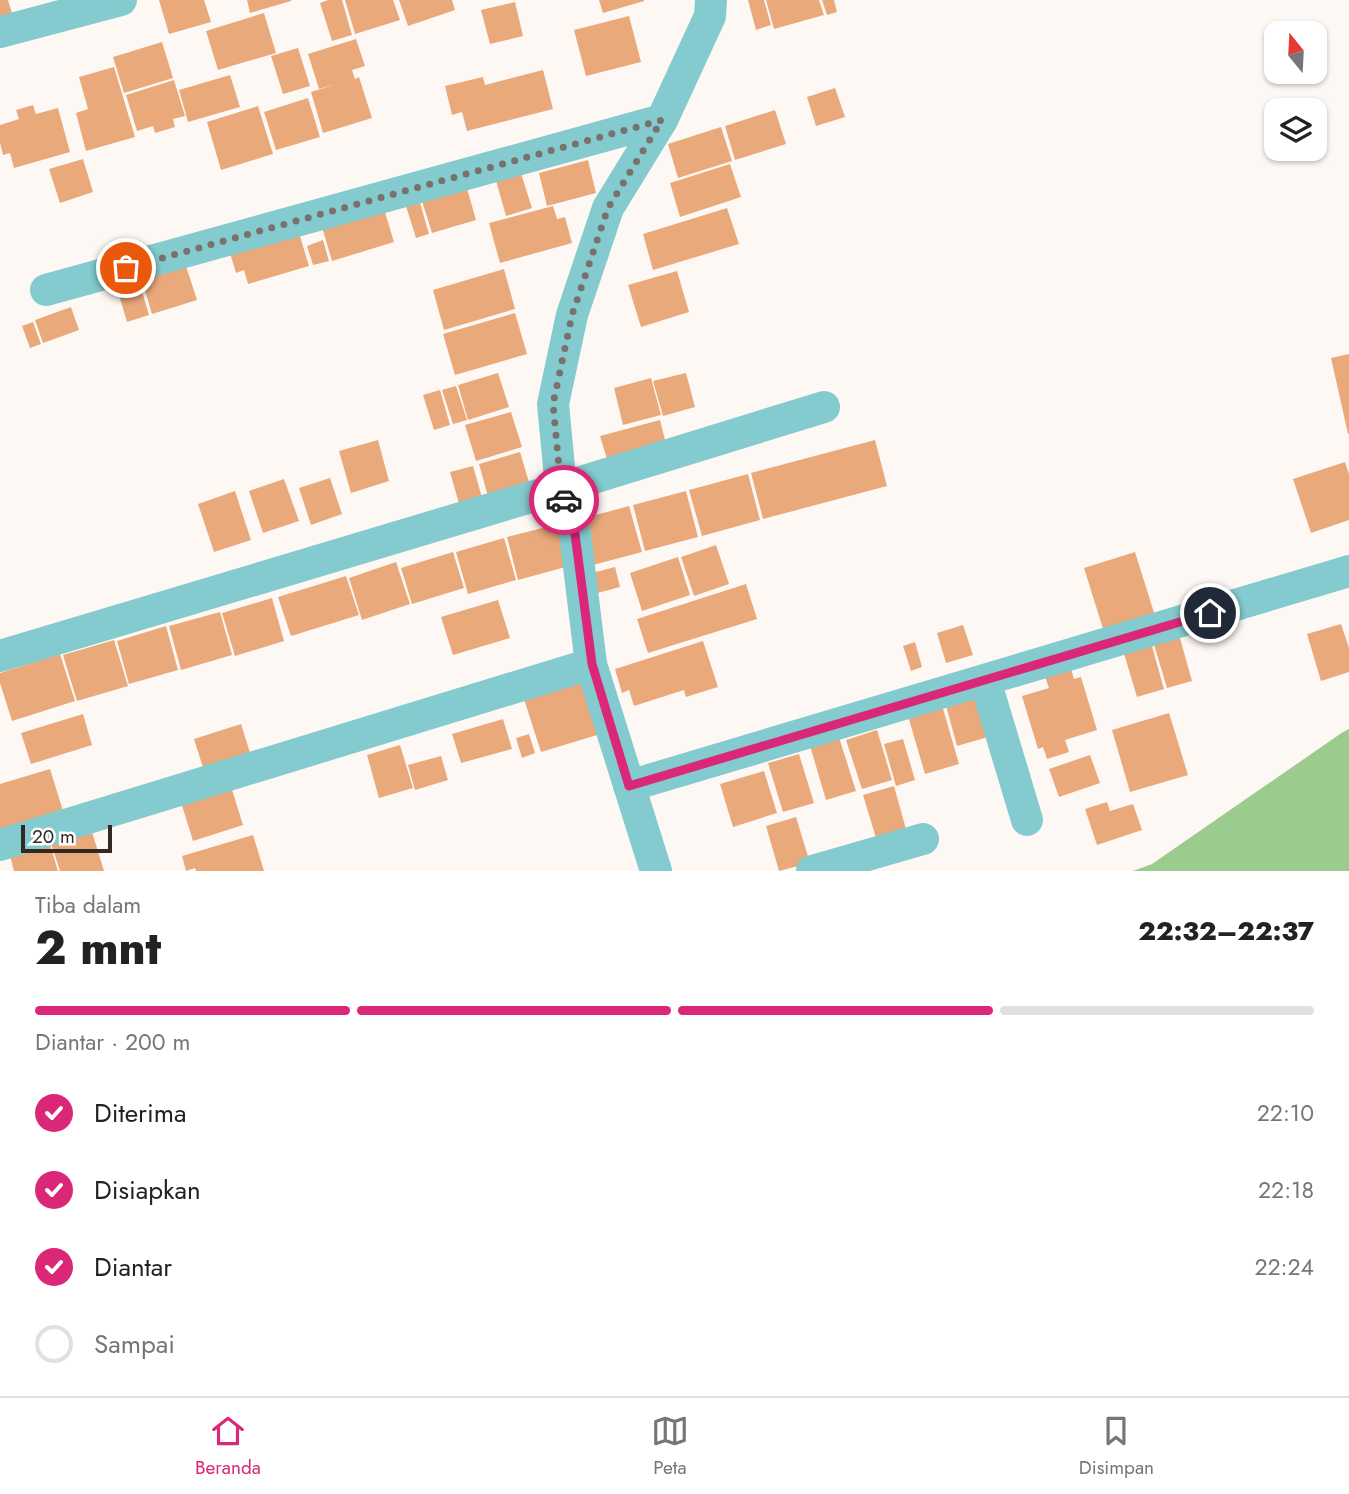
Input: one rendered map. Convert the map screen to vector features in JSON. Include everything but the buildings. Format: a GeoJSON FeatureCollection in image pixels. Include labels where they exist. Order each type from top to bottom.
{"type":"FeatureCollection","features":[{"type":"Feature","properties":{"kind":"street"},"geometry":{"type":"LineString","coordinates":[[0,32],[121,0]]}},
{"type":"Feature","properties":{"kind":"street"},"geometry":{"type":"LineString","coordinates":[[656,871],[592,664],[575,534],[561,488],[553,404],[572,315],[608,208],[662,120],[710,16],[711,0]]}},
{"type":"Feature","properties":{"kind":"street"},"geometry":{"type":"LineString","coordinates":[[46,290],[662,120]]}},
{"type":"Feature","properties":{"kind":"street"},"geometry":{"type":"LineString","coordinates":[[0,656],[824,407]]}},
{"type":"Feature","properties":{"kind":"street"},"geometry":{"type":"LineString","coordinates":[[629,786],[1349,571]]}},
{"type":"Feature","properties":{"kind":"street"},"geometry":{"type":"LineString","coordinates":[[0,845],[592,664]]}},
{"type":"Feature","properties":{"kind":"street"},"geometry":{"type":"LineString","coordinates":[[985,680],[1027,820]]}},
{"type":"Feature","properties":{"kind":"street"},"geometry":{"type":"LineString","coordinates":[[812,871],[923,839]]}},
{"type":"Feature","properties":{"kind":"green space"},"geometry":{"type":"Polygon","coordinates":[[[1349,729],[1349,871],[1133,871],[1152,864],[1349,729]]]}},
{"type":"Feature","properties":{"kind":"way so far"},"geometry":{"type":"LineString","coordinates":[[126,268],[662,120],[608,208],[572,315],[553,404],[564,500]]}},
{"type":"Feature","properties":{"kind":"route"},"geometry":{"type":"LineString","coordinates":[[564,500],[575,534],[592,664],[629,786],[1210,613]]}}]}
